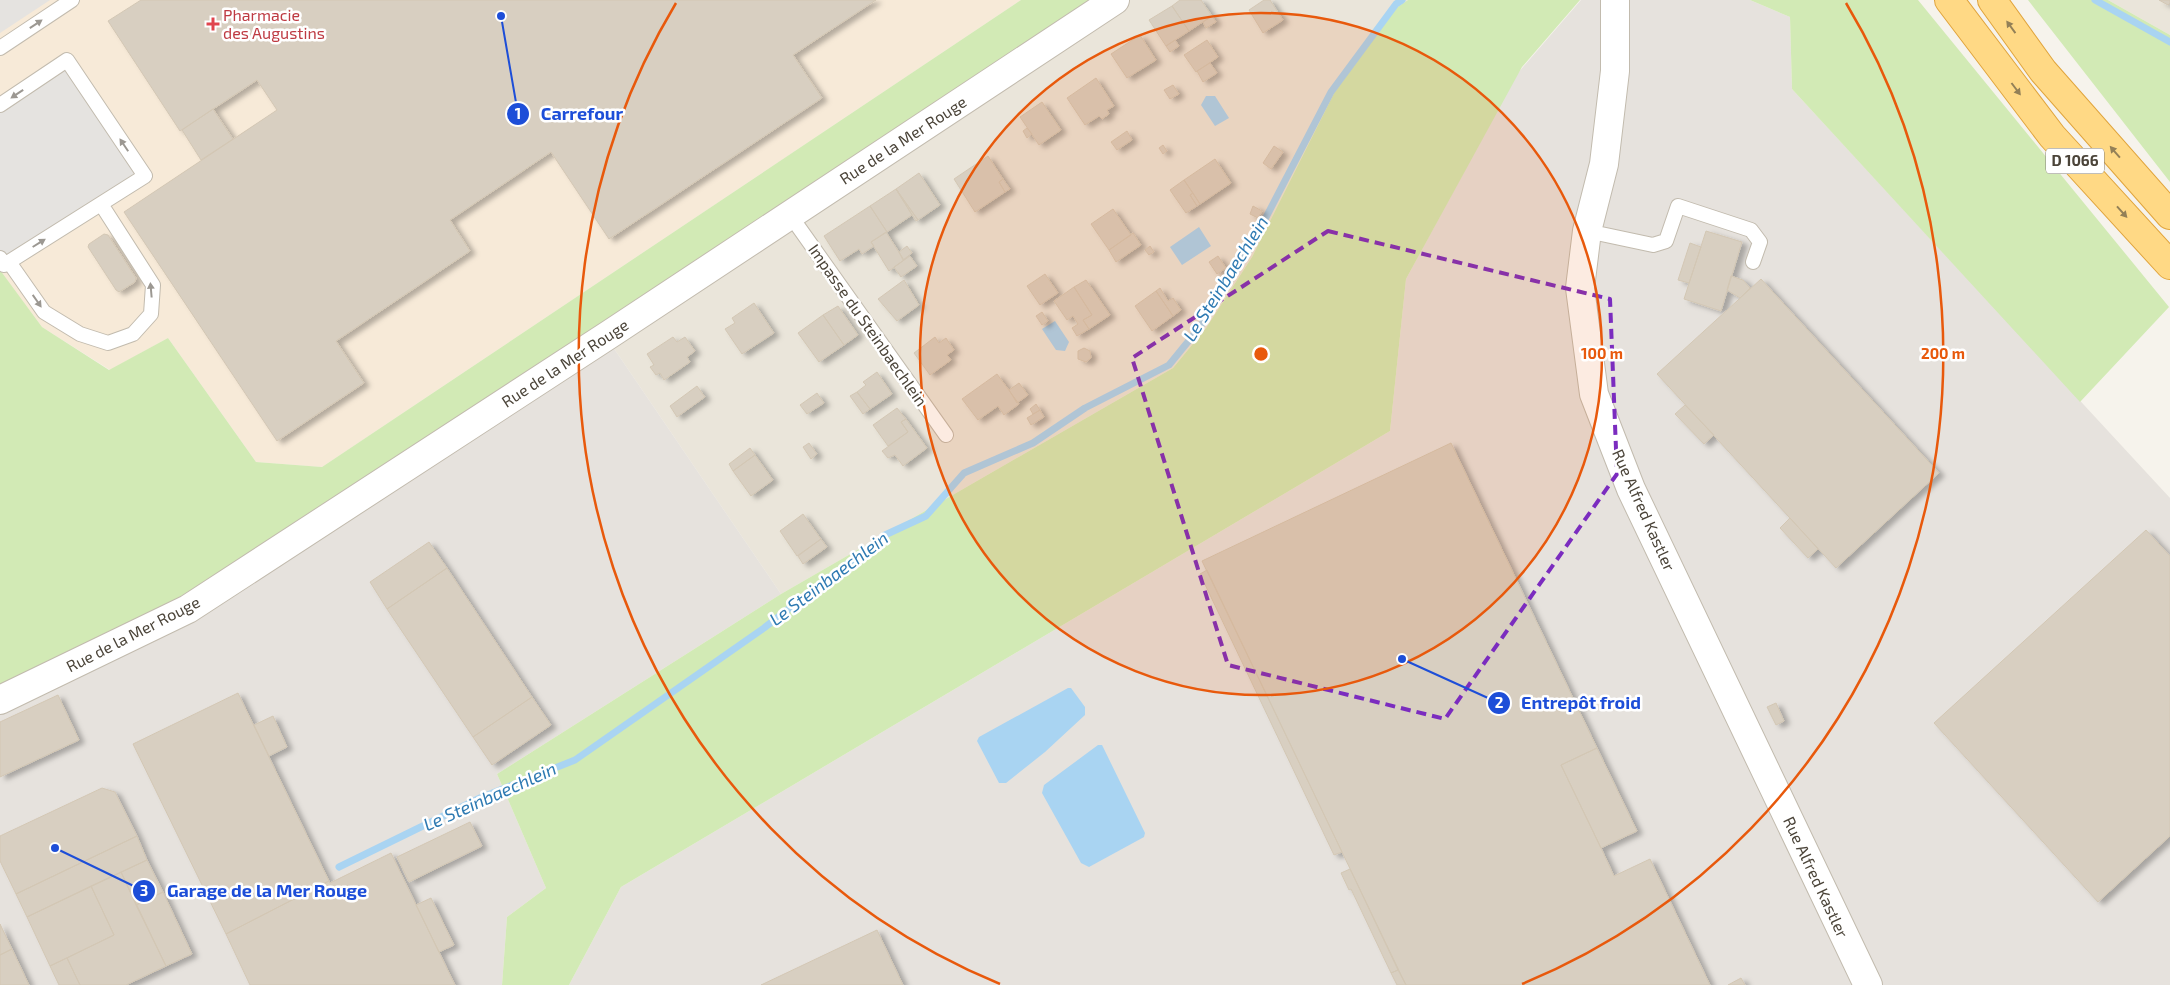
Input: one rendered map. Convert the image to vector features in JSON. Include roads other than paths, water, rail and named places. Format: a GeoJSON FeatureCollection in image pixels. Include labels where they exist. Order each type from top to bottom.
{"type":"FeatureCollection","features":[{"type":"Feature","properties":{"kind":"highway","name":"D 1066"},"geometry":{"type":"LineString","coordinates":[[1949,0],[2052,136],[2170,265]]}},
{"type":"Feature","properties":{"kind":"highway","name":"D 1066"},"geometry":{"type":"LineString","coordinates":[[1992,0],[2043,71],[2170,215]]}},
{"type":"Feature","properties":{"kind":"street","name":"Rue de la Mer Rouge"},"geometry":{"type":"LineString","coordinates":[[0,700],[188,609],[1114,0]]}},
{"type":"Feature","properties":{"kind":"street","name":"Rue Alfred Kastler"},"geometry":{"type":"LineString","coordinates":[[1615,0],[1615,71],[1604,164],[1587,231],[1580,288],[1594,394],[1632,490],[1868,985]]}},
{"type":"Feature","properties":{"kind":"lane"},"geometry":{"type":"LineString","coordinates":[[0,48],[72,0]]}},
{"type":"Feature","properties":{"kind":"lane"},"geometry":{"type":"LineString","coordinates":[[0,105],[67,60],[145,176],[101,204],[4,260],[44,312],[80,334],[108,343],[134,334],[151,314],[152,285],[101,204]]}},
{"type":"Feature","properties":{"kind":"lane"},"geometry":{"type":"LineString","coordinates":[[1587,231],[1653,245],[1666,241],[1678,206],[1751,230],[1760,242],[1753,262]]}},
{"type":"Feature","properties":{"kind":"lane","name":"Impasse du Steinbaechlein"},"geometry":{"type":"LineString","coordinates":[[790,214],[946,435]]}},
{"type":"Feature","properties":{"kind":"water"},"geometry":{"type":"Polygon","coordinates":[[[1206,96],[1215,96],[1229,118],[1215,126],[1201,105],[1206,96]]]}},
{"type":"Feature","properties":{"kind":"water"},"geometry":{"type":"Polygon","coordinates":[[[1199,227],[1211,246],[1182,265],[1170,247],[1199,227]]]}},
{"type":"Feature","properties":{"kind":"water"},"geometry":{"type":"Polygon","coordinates":[[[1055,321],[1069,342],[1065,351],[1056,350],[1042,329],[1055,321]]]}},
{"type":"Feature","properties":{"kind":"water"},"geometry":{"type":"Polygon","coordinates":[[[1071,688],[1085,707],[1085,715],[1045,752],[1006,783],[999,783],[977,741],[979,737],[1071,688]]]}},
{"type":"Feature","properties":{"kind":"water"},"geometry":{"type":"Polygon","coordinates":[[[1098,745],[1102,745],[1145,833],[1144,837],[1089,867],[1081,863],[1042,793],[1044,785],[1098,745]]]}},
{"type":"Feature","properties":{"kind":"waterway","name":"Le Steinbaechlein"},"geometry":{"type":"LineString","coordinates":[[339,867],[480,798],[575,760],[764,628],[885,535],[926,516],[964,473],[1033,443],[1085,408],[1169,365],[1200,327],[1248,252],[1331,92],[1396,4],[1402,0]]}},
{"type":"Feature","properties":{"kind":"waterway","name":"Le Steinbaechlein"},"geometry":{"type":"LineString","coordinates":[[2095,0],[2170,42]]}},
{"type":"Feature","properties":{"kind":"place","name":"Carrefour"},"geometry":{"type":"Point","coordinates":[501,16]}},
{"type":"Feature","properties":{"kind":"place","name":"Pharmacie des Augustins"},"geometry":{"type":"Point","coordinates":[213,24]}},
{"type":"Feature","properties":{"kind":"place","name":"Entrepôt froid"},"geometry":{"type":"Point","coordinates":[1402,659]}},
{"type":"Feature","properties":{"kind":"place","name":"Garage de la Mer Rouge"},"geometry":{"type":"Point","coordinates":[55,848]}}]}
